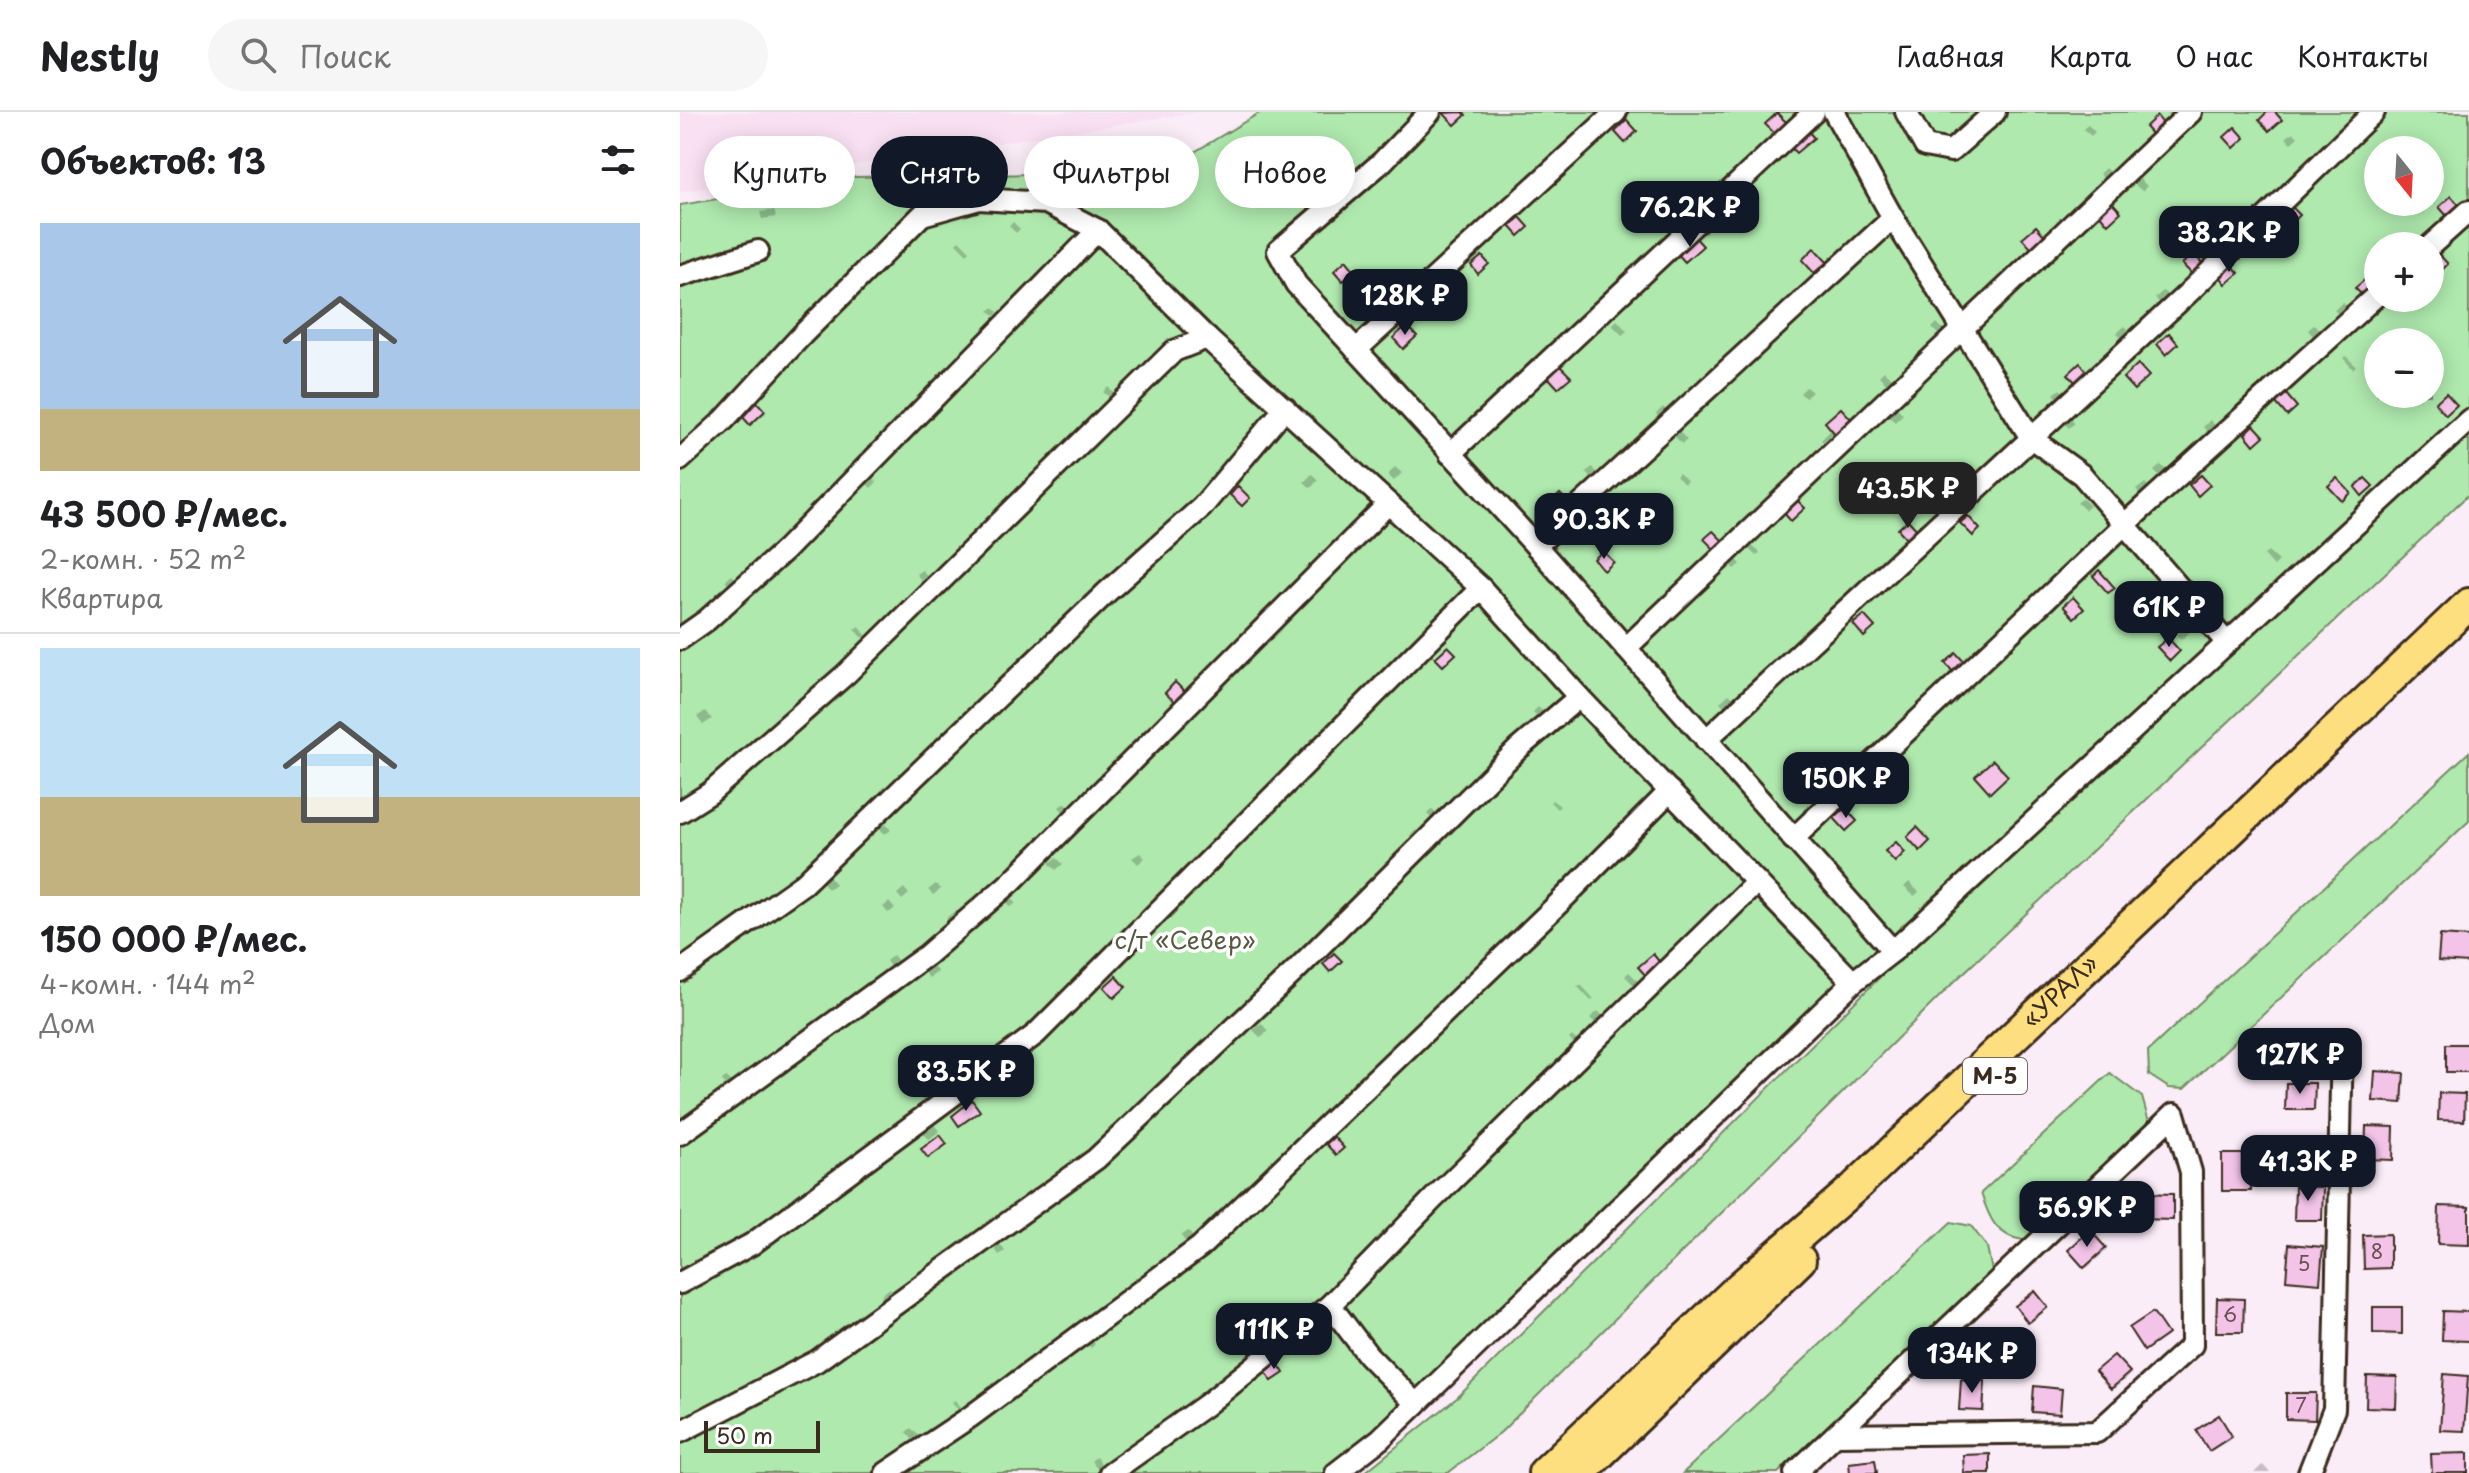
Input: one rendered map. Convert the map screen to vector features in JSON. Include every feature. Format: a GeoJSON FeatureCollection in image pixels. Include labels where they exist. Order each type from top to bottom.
{"type":"FeatureCollection","features":[{"type":"Feature","properties":{"kind":"highway","name":"«УРАЛ»"},"geometry":{"type":"LineString","coordinates":[[1544,1473],[1741,1286],[1855,1187],[2469,604]]}},
{"type":"Feature","properties":{"kind":"highway","name":"«УРАЛ»"},"geometry":{"type":"LineString","coordinates":[[1580,1473],[1835,1226],[2469,626]]}},
{"type":"Feature","properties":{"kind":"street"},"geometry":{"type":"LineString","coordinates":[[1430,112],[1382,162],[1278,251],[1296,284],[1536,546],[1893,951]]}},
{"type":"Feature","properties":{"kind":"street"},"geometry":{"type":"LineString","coordinates":[[1356,350],[1616,112]]}},
{"type":"Feature","properties":{"kind":"street"},"geometry":{"type":"LineString","coordinates":[[1450,454],[1814,112]]}},
{"type":"Feature","properties":{"kind":"street"},"geometry":{"type":"LineString","coordinates":[[1834,112],[1893,218],[2031,438],[2082,475],[2227,643]]}},
{"type":"Feature","properties":{"kind":"street"},"geometry":{"type":"LineString","coordinates":[[1906,112],[1925,146],[1951,151],[1995,112]]}},
{"type":"Feature","properties":{"kind":"street"},"geometry":{"type":"LineString","coordinates":[[1626,648],[2191,112]]}},
{"type":"Feature","properties":{"kind":"street"},"geometry":{"type":"LineString","coordinates":[[1706,740],[2187,294],[2374,112]]}},
{"type":"Feature","properties":{"kind":"street"},"geometry":{"type":"LineString","coordinates":[[680,460],[724,420],[802,335],[922,215],[979,199],[1046,203],[1098,230],[1207,338],[1481,588],[1579,697],[1853,982]]}},
{"type":"Feature","properties":{"kind":"street"},"geometry":{"type":"LineString","coordinates":[[2444,233],[2469,211]]}},
{"type":"Feature","properties":{"kind":"street"},"geometry":{"type":"LineString","coordinates":[[1536,546],[1893,218]]}},
{"type":"Feature","properties":{"kind":"street"},"geometry":{"type":"LineString","coordinates":[[680,639],[707,620],[785,550],[1098,230]]}},
{"type":"Feature","properties":{"kind":"street"},"geometry":{"type":"LineString","coordinates":[[680,276],[758,251]]}},
{"type":"Feature","properties":{"kind":"street"},"geometry":{"type":"LineString","coordinates":[[1793,839],[2124,525],[2364,307]]}},
{"type":"Feature","properties":{"kind":"street"},"geometry":{"type":"LineString","coordinates":[[680,812],[710,793],[846,674],[1174,351],[1207,338]]}},
{"type":"Feature","properties":{"kind":"street"},"geometry":{"type":"LineString","coordinates":[[680,971],[803,884],[1107,592],[1202,507],[1285,408]]}},
{"type":"Feature","properties":{"kind":"street"},"geometry":{"type":"LineString","coordinates":[[1336,1473],[1380,1439],[1853,982],[1893,951],[2469,420]]}},
{"type":"Feature","properties":{"kind":"street"},"geometry":{"type":"LineString","coordinates":[[680,1134],[927,955],[1011,882],[1388,504]]}},
{"type":"Feature","properties":{"kind":"street"},"geometry":{"type":"LineString","coordinates":[[680,1283],[752,1244],[1036,1034],[1481,588]]}},
{"type":"Feature","properties":{"kind":"street"},"geometry":{"type":"LineString","coordinates":[[680,1432],[817,1361],[1096,1159],[1294,972],[1518,749],[1579,697]]}},
{"type":"Feature","properties":{"kind":"street"},"geometry":{"type":"LineString","coordinates":[[886,1473],[970,1417],[1200,1247],[1559,903],[1670,791]]}},
{"type":"Feature","properties":{"kind":"street"},"geometry":{"type":"LineString","coordinates":[[1110,1473],[1206,1405],[1330,1305],[1433,1199],[1757,882]]}},
{"type":"Feature","properties":{"kind":"street"},"geometry":{"type":"LineString","coordinates":[[2309,1473],[2334,1409],[2342,1040]]}},
{"type":"Feature","properties":{"kind":"street"},"geometry":{"type":"LineString","coordinates":[[1795,1473],[1835,1435],[2174,1114],[2191,1172],[2192,1345],[2097,1432],[1835,1435]]}},
{"type":"Feature","properties":{"kind":"street"},"geometry":{"type":"LineString","coordinates":[[1330,1305],[1368,1355],[1416,1404]]}},
{"type":"Feature","properties":{"kind":"shaded area"},"geometry":{"type":"Polygon","coordinates":[[[680,112],[1199,112],[1043,136],[1024,136],[1024,139],[1008,141],[1008,136],[871,136],[871,163],[855,165],[855,136],[704,136],[704,188],[680,192],[680,112]]]}},
{"type":"Feature","properties":{"kind":"green space","name":"с/т «Север»"},"geometry":{"type":"Polygon","coordinates":[[[1261,112],[2469,112],[2469,429],[1890,963],[1387,1443],[1348,1473],[680,1473],[680,205],[704,201],[704,208],[855,208],[855,177],[871,177],[871,208],[1008,208],[1008,174],[1024,174],[1024,208],[1199,208],[1199,149],[1215,140],[1215,208],[1355,208],[1355,136],[1221,136],[1261,112]]]}},
{"type":"Feature","properties":{"kind":"green space"},"geometry":{"type":"Polygon","coordinates":[[[2469,435],[2469,494],[1953,983],[1501,1432],[1448,1473],[1364,1473],[1458,1397],[1886,971],[2469,435]]]}},
{"type":"Feature","properties":{"kind":"green space"},"geometry":{"type":"Polygon","coordinates":[[[2469,752],[2469,821],[2184,1089],[2169,1088],[2149,1075],[2148,1051],[2469,752]]]}},
{"type":"Feature","properties":{"kind":"green space"},"geometry":{"type":"Polygon","coordinates":[[[2110,1073],[2142,1097],[2149,1122],[2023,1240],[2000,1230],[1991,1218],[1981,1193],[2110,1073]]]}},
{"type":"Feature","properties":{"kind":"green space"},"geometry":{"type":"Polygon","coordinates":[[[1951,1222],[1971,1226],[1987,1247],[1992,1271],[1778,1473],[1683,1473],[1951,1222]]]}},
{"type":"Feature","properties":{"kind":"building"},"geometry":{"type":"Polygon","coordinates":[[[1463,112],[1466,115],[1455,125],[1443,113],[1463,112]]]}},
{"type":"Feature","properties":{"kind":"building"},"geometry":{"type":"Polygon","coordinates":[[[2267,112],[2275,112],[2282,120],[2269,131],[2259,120],[2267,112]]]}},
{"type":"Feature","properties":{"kind":"building"},"geometry":{"type":"Polygon","coordinates":[[[1777,113],[1788,124],[1776,135],[1765,124],[1777,113]]]}},
{"type":"Feature","properties":{"kind":"building"},"geometry":{"type":"Polygon","coordinates":[[[2157,116],[2165,126],[2153,136],[2145,127],[2157,116]]]}},
{"type":"Feature","properties":{"kind":"building"},"geometry":{"type":"Polygon","coordinates":[[[1627,120],[1637,131],[1625,143],[1615,132],[1627,120]]]}},
{"type":"Feature","properties":{"kind":"building"},"geometry":{"type":"Polygon","coordinates":[[[2235,127],[2245,138],[2234,148],[2224,137],[2235,127]]]}},
{"type":"Feature","properties":{"kind":"building"},"geometry":{"type":"Polygon","coordinates":[[[1807,130],[1814,138],[1796,153],[1789,146],[1807,130]]]}},
{"type":"Feature","properties":{"kind":"building"},"geometry":{"type":"Polygon","coordinates":[[[2451,196],[2460,206],[2448,217],[2444,213],[2444,202],[2451,196]]]}},
{"type":"Feature","properties":{"kind":"building"},"geometry":{"type":"Polygon","coordinates":[[[2111,201],[2121,212],[2108,224],[2098,212],[2111,201]]]}},
{"type":"Feature","properties":{"kind":"building"},"geometry":{"type":"Polygon","coordinates":[[[2292,207],[2300,215],[2290,225],[2282,216],[2292,207]]]}},
{"type":"Feature","properties":{"kind":"building"},"geometry":{"type":"Polygon","coordinates":[[[1520,217],[1529,227],[1519,236],[1510,226],[1520,217]]]}},
{"type":"Feature","properties":{"kind":"building"},"geometry":{"type":"Polygon","coordinates":[[[2036,226],[2045,236],[2031,248],[2022,238],[2036,226]]]}},
{"type":"Feature","properties":{"kind":"building"},"geometry":{"type":"Polygon","coordinates":[[[2226,226],[2237,238],[2223,250],[2213,238],[2226,226]]]}},
{"type":"Feature","properties":{"kind":"building"},"geometry":{"type":"Polygon","coordinates":[[[1694,236],[1703,246],[1685,262],[1676,252],[1694,236]]]}},
{"type":"Feature","properties":{"kind":"building"},"geometry":{"type":"Polygon","coordinates":[[[2265,236],[2273,244],[2262,254],[2254,246],[2265,236]]]}},
{"type":"Feature","properties":{"kind":"building"},"geometry":{"type":"Polygon","coordinates":[[[1814,248],[1827,262],[1814,273],[1802,260],[1814,248]]]}},
{"type":"Feature","properties":{"kind":"building"},"geometry":{"type":"Polygon","coordinates":[[[2194,254],[2203,264],[2192,274],[2182,264],[2194,254]]]}},
{"type":"Feature","properties":{"kind":"building"},"geometry":{"type":"Polygon","coordinates":[[[1482,256],[1489,264],[1478,274],[1471,265],[1482,256]]]}},
{"type":"Feature","properties":{"kind":"building"},"geometry":{"type":"Polygon","coordinates":[[[1346,260],[1355,271],[1343,281],[1334,271],[1346,260]]]}},
{"type":"Feature","properties":{"kind":"building"},"geometry":{"type":"Polygon","coordinates":[[[2231,264],[2239,273],[2226,284],[2219,275],[2231,264]]]}},
{"type":"Feature","properties":{"kind":"building"},"geometry":{"type":"Polygon","coordinates":[[[2364,280],[2364,297],[2355,288],[2364,280]]]}},
{"type":"Feature","properties":{"kind":"building"},"geometry":{"type":"Polygon","coordinates":[[[1407,325],[1417,336],[1403,349],[1393,338],[1407,325]]]}},
{"type":"Feature","properties":{"kind":"building"},"geometry":{"type":"Polygon","coordinates":[[[2169,333],[2178,344],[2166,355],[2157,344],[2169,333]]]}},
{"type":"Feature","properties":{"kind":"building"},"geometry":{"type":"Polygon","coordinates":[[[2080,363],[2087,372],[2075,382],[2068,374],[2080,363]]]}},
{"type":"Feature","properties":{"kind":"building"},"geometry":{"type":"Polygon","coordinates":[[[2138,364],[2149,376],[2134,390],[2123,378],[2138,364]]]}},
{"type":"Feature","properties":{"kind":"building"},"geometry":{"type":"Polygon","coordinates":[[[1559,365],[1571,377],[1558,388],[1547,376],[1559,365]]]}},
{"type":"Feature","properties":{"kind":"building"},"geometry":{"type":"Polygon","coordinates":[[[2446,393],[2457,405],[2446,415],[2440,408],[2444,408],[2446,393]]]}},
{"type":"Feature","properties":{"kind":"building"},"geometry":{"type":"Polygon","coordinates":[[[2286,394],[2297,407],[2287,416],[2276,403],[2286,394]]]}},
{"type":"Feature","properties":{"kind":"building"},"geometry":{"type":"Polygon","coordinates":[[[756,401],[765,411],[750,425],[741,415],[756,401]]]}},
{"type":"Feature","properties":{"kind":"building"},"geometry":{"type":"Polygon","coordinates":[[[1841,408],[1852,420],[1836,435],[1825,422],[1841,408]]]}},
{"type":"Feature","properties":{"kind":"building"},"geometry":{"type":"Polygon","coordinates":[[[2254,425],[2264,436],[2254,445],[2245,434],[2254,425]]]}},
{"type":"Feature","properties":{"kind":"building"},"geometry":{"type":"Polygon","coordinates":[[[2201,475],[2210,485],[2198,496],[2189,485],[2201,475]]]}},
{"type":"Feature","properties":{"kind":"building"},"geometry":{"type":"Polygon","coordinates":[[[2337,478],[2351,493],[2342,501],[2328,486],[2337,478]]]}},
{"type":"Feature","properties":{"kind":"building"},"geometry":{"type":"Polygon","coordinates":[[[2365,478],[2373,486],[2362,496],[2355,487],[2365,478]]]}},
{"type":"Feature","properties":{"kind":"building"},"geometry":{"type":"Polygon","coordinates":[[[1238,486],[1250,498],[1242,506],[1230,495],[1238,486]]]}},
{"type":"Feature","properties":{"kind":"building"},"geometry":{"type":"Polygon","coordinates":[[[1560,494],[1570,504],[1558,514],[1549,504],[1560,494]]]}},
{"type":"Feature","properties":{"kind":"building"},"geometry":{"type":"Polygon","coordinates":[[[1796,499],[1805,508],[1791,521],[1782,511],[1796,499]]]}},
{"type":"Feature","properties":{"kind":"building"},"geometry":{"type":"Polygon","coordinates":[[[1968,516],[1980,529],[1973,536],[1960,523],[1968,516]]]}},
{"type":"Feature","properties":{"kind":"building"},"geometry":{"type":"Polygon","coordinates":[[[1908,520],[1919,532],[1909,541],[1898,529],[1908,520]]]}},
{"type":"Feature","properties":{"kind":"building"},"geometry":{"type":"Polygon","coordinates":[[[1713,531],[1723,541],[1714,549],[1704,539],[1713,531]]]}},
{"type":"Feature","properties":{"kind":"building"},"geometry":{"type":"Polygon","coordinates":[[[1603,551],[1614,562],[1604,571],[1594,559],[1603,551]]]}},
{"type":"Feature","properties":{"kind":"building"},"geometry":{"type":"Polygon","coordinates":[[[2099,570],[2115,588],[2108,593],[2093,576],[2099,570]]]}},
{"type":"Feature","properties":{"kind":"building"},"geometry":{"type":"Polygon","coordinates":[[[2073,597],[2084,609],[2074,618],[2063,606],[2073,597]]]}},
{"type":"Feature","properties":{"kind":"building"},"geometry":{"type":"Polygon","coordinates":[[[1864,615],[1875,627],[1864,637],[1853,624],[1864,615]]]}},
{"type":"Feature","properties":{"kind":"building"},"geometry":{"type":"Polygon","coordinates":[[[2168,638],[2180,651],[2170,661],[2157,647],[2168,638]]]}},
{"type":"Feature","properties":{"kind":"building"},"geometry":{"type":"Polygon","coordinates":[[[1448,646],[1456,654],[1443,666],[1435,658],[1448,646]]]}},
{"type":"Feature","properties":{"kind":"building"},"geometry":{"type":"Polygon","coordinates":[[[1956,653],[1967,665],[1956,675],[1945,663],[1956,653]]]}},
{"type":"Feature","properties":{"kind":"building"},"geometry":{"type":"Polygon","coordinates":[[[1175,682],[1185,692],[1175,702],[1165,693],[1175,682]]]}},
{"type":"Feature","properties":{"kind":"building"},"geometry":{"type":"Polygon","coordinates":[[[1993,760],[2008,776],[1990,793],[1975,776],[1993,760]]]}},
{"type":"Feature","properties":{"kind":"building"},"geometry":{"type":"Polygon","coordinates":[[[1845,808],[1857,821],[1846,831],[1834,818],[1845,808]]]}},
{"type":"Feature","properties":{"kind":"building"},"geometry":{"type":"Polygon","coordinates":[[[1917,827],[1930,841],[1920,851],[1907,837],[1917,827]]]}},
{"type":"Feature","properties":{"kind":"building"},"geometry":{"type":"Polygon","coordinates":[[[1896,842],[1905,852],[1895,862],[1885,851],[1896,842]]]}},
{"type":"Feature","properties":{"kind":"building"},"geometry":{"type":"Polygon","coordinates":[[[2440,935],[2469,937],[2469,963],[2438,961],[2440,935]]]}},
{"type":"Feature","properties":{"kind":"building"},"geometry":{"type":"Polygon","coordinates":[[[1334,953],[1342,961],[1330,972],[1323,964],[1334,953]]]}},
{"type":"Feature","properties":{"kind":"building"},"geometry":{"type":"Polygon","coordinates":[[[1653,954],[1662,965],[1648,978],[1638,967],[1653,954]]]}},
{"type":"Feature","properties":{"kind":"building"},"geometry":{"type":"Polygon","coordinates":[[[1116,976],[1126,987],[1114,998],[1104,987],[1116,976]]]}},
{"type":"Feature","properties":{"kind":"building"},"geometry":{"type":"Polygon","coordinates":[[[2446,1044],[2469,1044],[2469,1072],[2446,1072],[2446,1044]]]}},
{"type":"Feature","properties":{"kind":"building"},"geometry":{"type":"Polygon","coordinates":[[[2375,1071],[2404,1073],[2402,1103],[2373,1101],[2375,1071]]]}},
{"type":"Feature","properties":{"kind":"building"},"geometry":{"type":"Polygon","coordinates":[[[2286,1083],[2315,1083],[2314,1110],[2285,1110],[2286,1083]]]}},
{"type":"Feature","properties":{"kind":"building"},"geometry":{"type":"Polygon","coordinates":[[[2439,1093],[2465,1094],[2464,1121],[2438,1120],[2439,1093]]]}},
{"type":"Feature","properties":{"kind":"building"},"geometry":{"type":"Polygon","coordinates":[[[972,1100],[980,1111],[959,1126],[952,1116],[972,1100]]]}},
{"type":"Feature","properties":{"kind":"building"},"geometry":{"type":"Polygon","coordinates":[[[2366,1126],[2394,1127],[2393,1160],[2365,1159],[2366,1126]]]}},
{"type":"Feature","properties":{"kind":"building"},"geometry":{"type":"Polygon","coordinates":[[[940,1135],[947,1144],[928,1158],[921,1149],[940,1135]]]}},
{"type":"Feature","properties":{"kind":"building"},"geometry":{"type":"Polygon","coordinates":[[[1334,1137],[1344,1148],[1336,1155],[1326,1144],[1334,1137]]]}},
{"type":"Feature","properties":{"kind":"building"},"geometry":{"type":"Polygon","coordinates":[[[2222,1154],[2251,1154],[2251,1191],[2222,1191],[2222,1154]]]}},
{"type":"Feature","properties":{"kind":"building"},"geometry":{"type":"Polygon","coordinates":[[[2295,1186],[2323,1187],[2322,1220],[2294,1220],[2295,1186]]]}},
{"type":"Feature","properties":{"kind":"building"},"geometry":{"type":"Polygon","coordinates":[[[2140,1193],[2173,1194],[2173,1220],[2139,1219],[2140,1193]]]}},
{"type":"Feature","properties":{"kind":"building"},"geometry":{"type":"Polygon","coordinates":[[[2439,1206],[2469,1207],[2469,1245],[2438,1244],[2439,1206]]]}},
{"type":"Feature","properties":{"kind":"building"},"geometry":{"type":"Polygon","coordinates":[[[2090,1230],[2106,1248],[2084,1268],[2068,1250],[2090,1230]]]}},
{"type":"Feature","properties":{"kind":"building"},"geometry":{"type":"Polygon","coordinates":[[[2390,1234],[2390,1268],[2364,1269],[2363,1235],[2390,1234]]]}},
{"type":"Feature","properties":{"kind":"building"},"geometry":{"type":"Polygon","coordinates":[[[2289,1244],[2323,1247],[2320,1283],[2286,1280],[2289,1244]]]}},
{"type":"Feature","properties":{"kind":"building"},"geometry":{"type":"Polygon","coordinates":[[[2035,1291],[2048,1307],[2028,1323],[2015,1306],[2035,1291]]]}},
{"type":"Feature","properties":{"kind":"building"},"geometry":{"type":"Polygon","coordinates":[[[2217,1298],[2244,1299],[2243,1332],[2216,1332],[2217,1298]]]}},
{"type":"Feature","properties":{"kind":"building"},"geometry":{"type":"Polygon","coordinates":[[[2373,1307],[2402,1307],[2402,1334],[2373,1333],[2373,1307]]]}},
{"type":"Feature","properties":{"kind":"building"},"geometry":{"type":"Polygon","coordinates":[[[2443,1311],[2469,1312],[2469,1341],[2442,1340],[2443,1311]]]}},
{"type":"Feature","properties":{"kind":"building"},"geometry":{"type":"Polygon","coordinates":[[[2153,1312],[2168,1334],[2144,1351],[2129,1328],[2153,1312]]]}},
{"type":"Feature","properties":{"kind":"building"},"geometry":{"type":"Polygon","coordinates":[[[2114,1355],[2130,1372],[2111,1389],[2095,1371],[2114,1355]]]}},
{"type":"Feature","properties":{"kind":"building"},"geometry":{"type":"Polygon","coordinates":[[[1276,1361],[1284,1373],[1272,1381],[1264,1369],[1276,1361]]]}},
{"type":"Feature","properties":{"kind":"building"},"geometry":{"type":"Polygon","coordinates":[[[2444,1374],[2468,1376],[2464,1431],[2440,1430],[2444,1374]]]}},
{"type":"Feature","properties":{"kind":"building"},"geometry":{"type":"Polygon","coordinates":[[[2367,1376],[2397,1377],[2396,1408],[2366,1407],[2367,1376]]]}},
{"type":"Feature","properties":{"kind":"building"},"geometry":{"type":"Polygon","coordinates":[[[1961,1379],[1985,1381],[1983,1411],[1959,1410],[1961,1379]]]}},
{"type":"Feature","properties":{"kind":"building"},"geometry":{"type":"Polygon","coordinates":[[[2034,1386],[2062,1389],[2060,1414],[2032,1412],[2034,1386]]]}},
{"type":"Feature","properties":{"kind":"building"},"geometry":{"type":"Polygon","coordinates":[[[2286,1393],[2316,1393],[2315,1420],[2286,1419],[2286,1393]]]}},
{"type":"Feature","properties":{"kind":"building"},"geometry":{"type":"Polygon","coordinates":[[[2219,1415],[2232,1436],[2209,1451],[2196,1430],[2219,1415]]]}},
{"type":"Feature","properties":{"kind":"building"},"geometry":{"type":"Polygon","coordinates":[[[2468,1453],[2468,1473],[2432,1473],[2431,1454],[2468,1453]]]}},
{"type":"Feature","properties":{"kind":"building"},"geometry":{"type":"Polygon","coordinates":[[[1990,1454],[1990,1473],[1964,1473],[1963,1455],[1990,1454]]]}},
{"type":"Feature","properties":{"kind":"building"},"geometry":{"type":"Polygon","coordinates":[[[1875,1460],[1877,1473],[1850,1473],[1849,1463],[1875,1460]]]}}]}
